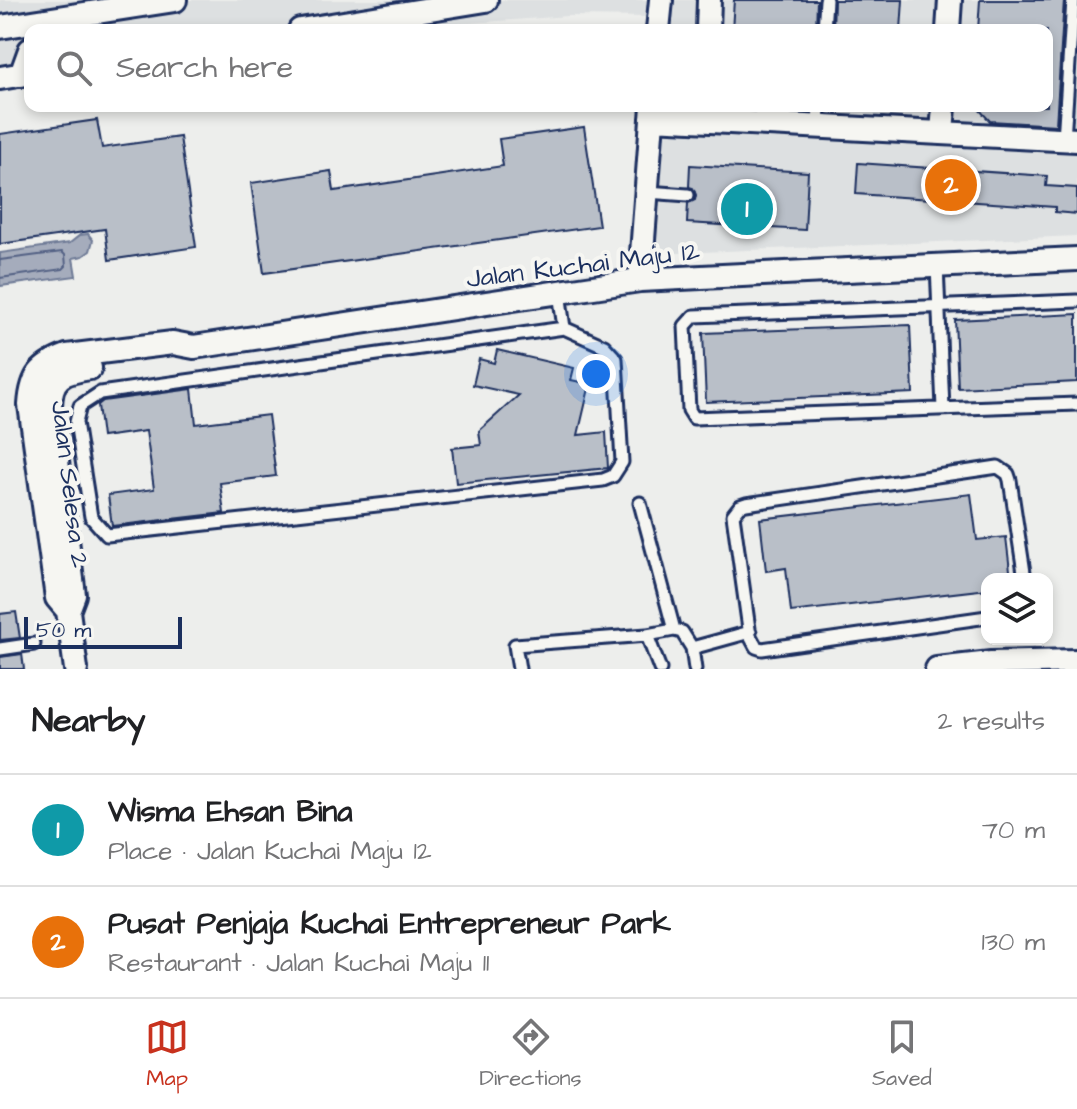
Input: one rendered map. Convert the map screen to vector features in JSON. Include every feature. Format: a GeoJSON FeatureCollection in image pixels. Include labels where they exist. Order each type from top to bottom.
{"type":"FeatureCollection","features":[{"type":"Feature","properties":{"kind":"street"},"geometry":{"type":"LineString","coordinates":[[0,27],[42,16],[175,0]]}},
{"type":"Feature","properties":{"kind":"street"},"geometry":{"type":"LineString","coordinates":[[337,24],[486,0]]}},
{"type":"Feature","properties":{"kind":"street"},"geometry":{"type":"LineString","coordinates":[[659,24],[661,0]]}},
{"type":"Feature","properties":{"kind":"street"},"geometry":{"type":"LineString","coordinates":[[708,24],[709,0]]}},
{"type":"Feature","properties":{"kind":"street"},"geometry":{"type":"LineString","coordinates":[[948,24],[950,0]]}},
{"type":"Feature","properties":{"kind":"street"},"geometry":{"type":"LineString","coordinates":[[640,280],[652,112],[819,116],[942,133],[1071,140]]}},
{"type":"Feature","properties":{"kind":"street"},"geometry":{"type":"LineString","coordinates":[[942,133],[944,112]]}},
{"type":"Feature","properties":{"kind":"street","name":"Jalan Kuchai Maju 12"},"geometry":{"type":"LineString","coordinates":[[194,347],[640,280],[1077,259]]}},
{"type":"Feature","properties":{"kind":"street","name":"Jalan Selesa 2"},"geometry":{"type":"LineString","coordinates":[[76,669],[68,611],[74,595],[50,390],[61,375],[72,370],[173,358],[194,347]]}},
{"type":"Feature","properties":{"kind":"street"},"geometry":{"type":"LineString","coordinates":[[937,669],[1007,662],[1077,661]]}},
{"type":"Feature","properties":{"kind":"lane"},"geometry":{"type":"LineString","coordinates":[[824,24],[826,0]]}},
{"type":"Feature","properties":{"kind":"lane"},"geometry":{"type":"LineString","coordinates":[[1071,140],[1073,0]]}},
{"type":"Feature","properties":{"kind":"lane"},"geometry":{"type":"LineString","coordinates":[[647,192],[688,195]]}},
{"type":"Feature","properties":{"kind":"lane"},"geometry":{"type":"LineString","coordinates":[[937,265],[943,409]]}},
{"type":"Feature","properties":{"kind":"lane"},"geometry":{"type":"LineString","coordinates":[[559,292],[564,328]]}},
{"type":"Feature","properties":{"kind":"lane"},"geometry":{"type":"LineString","coordinates":[[1077,301],[694,316],[685,326],[689,410],[694,418],[1077,404]]}},
{"type":"Feature","properties":{"kind":"lane"},"geometry":{"type":"LineString","coordinates":[[564,328],[604,346],[616,359],[622,462],[613,476],[603,480],[107,535],[91,517],[76,422],[80,406],[100,393],[564,328]]}},
{"type":"Feature","properties":{"kind":"lane"},"geometry":{"type":"LineString","coordinates":[[981,618],[768,650],[756,647],[750,632],[733,522],[736,510],[746,504],[998,467],[1008,474],[1010,480],[1024,573]]}},
{"type":"Feature","properties":{"kind":"lane"},"geometry":{"type":"LineString","coordinates":[[640,503],[674,630]]}},
{"type":"Feature","properties":{"kind":"lane"},"geometry":{"type":"LineString","coordinates":[[519,669],[515,645],[647,635],[674,630],[682,632],[692,648],[695,669]]}},
{"type":"Feature","properties":{"kind":"lane"},"geometry":{"type":"LineString","coordinates":[[692,648],[750,632]]}},
{"type":"Feature","properties":{"kind":"lane"},"geometry":{"type":"LineString","coordinates":[[647,635],[660,669]]}},
{"type":"Feature","properties":{"kind":"lane"},"geometry":{"type":"LineString","coordinates":[[0,649],[34,644]]}},
{"type":"Feature","properties":{"kind":"shaded area"},"geometry":{"type":"Polygon","coordinates":[[[0,0],[1077,0],[1077,236],[631,255],[643,112],[1053,112],[1053,24],[651,24],[652,17],[568,16],[458,24],[24,24],[24,88],[0,93],[0,0]]]}},
{"type":"Feature","properties":{"kind":"water"},"geometry":{"type":"Polygon","coordinates":[[[88,234],[93,240],[90,251],[73,258],[76,276],[0,286],[0,253],[70,243],[80,235],[88,234]]]}},
{"type":"Feature","properties":{"kind":"building"},"geometry":{"type":"Polygon","coordinates":[[[734,0],[817,0],[816,24],[732,24],[734,0]]]}},
{"type":"Feature","properties":{"kind":"building"},"geometry":{"type":"Polygon","coordinates":[[[834,0],[903,0],[901,24],[833,24],[834,0]]]}},
{"type":"Feature","properties":{"kind":"building"},"geometry":{"type":"Polygon","coordinates":[[[980,0],[1064,0],[1056,125],[990,121],[982,112],[1053,112],[1053,24],[978,24],[980,0]]]}},
{"type":"Feature","properties":{"kind":"building"},"geometry":{"type":"Polygon","coordinates":[[[97,120],[102,148],[180,137],[196,247],[109,260],[105,229],[0,244],[0,134],[97,120]]]}},
{"type":"Feature","properties":{"kind":"building"},"geometry":{"type":"Polygon","coordinates":[[[584,127],[599,226],[264,273],[251,183],[331,171],[334,191],[503,166],[499,139],[584,127]]]}},
{"type":"Feature","properties":{"kind":"building"},"geometry":{"type":"Polygon","coordinates":[[[858,163],[1047,176],[1046,186],[1077,188],[1077,214],[1055,212],[1055,207],[856,194],[858,163]]]}},
{"type":"Feature","properties":{"kind":"building"},"geometry":{"type":"Polygon","coordinates":[[[690,165],[808,172],[805,230],[687,223],[688,203],[695,200],[696,195],[689,187],[690,165]]]}},
{"type":"Feature","properties":{"kind":"building"},"geometry":{"type":"Polygon","coordinates":[[[1077,314],[1077,382],[958,388],[955,320],[1077,314]]]}},
{"type":"Feature","properties":{"kind":"building"},"geometry":{"type":"Polygon","coordinates":[[[910,325],[913,393],[706,402],[703,333],[910,325]]]}},
{"type":"Feature","properties":{"kind":"building"},"geometry":{"type":"Polygon","coordinates":[[[497,350],[574,368],[571,380],[590,384],[578,435],[606,432],[608,468],[456,483],[452,448],[481,445],[479,431],[519,395],[473,385],[479,359],[494,363],[497,350]]]}},
{"type":"Feature","properties":{"kind":"building"},"geometry":{"type":"Polygon","coordinates":[[[192,389],[196,424],[268,415],[276,476],[220,483],[224,513],[112,526],[108,495],[154,489],[146,431],[102,437],[98,405],[103,401],[192,389]]]}},
{"type":"Feature","properties":{"kind":"building"},"geometry":{"type":"Polygon","coordinates":[[[971,494],[977,540],[1006,537],[1010,573],[981,573],[981,590],[791,612],[786,568],[766,571],[760,519],[971,494]]]}},
{"type":"Feature","properties":{"kind":"building"},"geometry":{"type":"Polygon","coordinates":[[[16,612],[20,638],[0,640],[0,614],[16,612]]]}},
{"type":"Feature","properties":{"kind":"building"},"geometry":{"type":"Polygon","coordinates":[[[22,654],[24,669],[0,669],[0,657],[22,654]]]}},
{"type":"Feature","properties":{"kind":"place","name":"Pusat Penjaja Kuchai Entrepreneur Park"},"geometry":{"type":"Point","coordinates":[951,185]}},
{"type":"Feature","properties":{"kind":"place","name":"Wisma Ehsan Bina"},"geometry":{"type":"Point","coordinates":[747,209]}}]}
